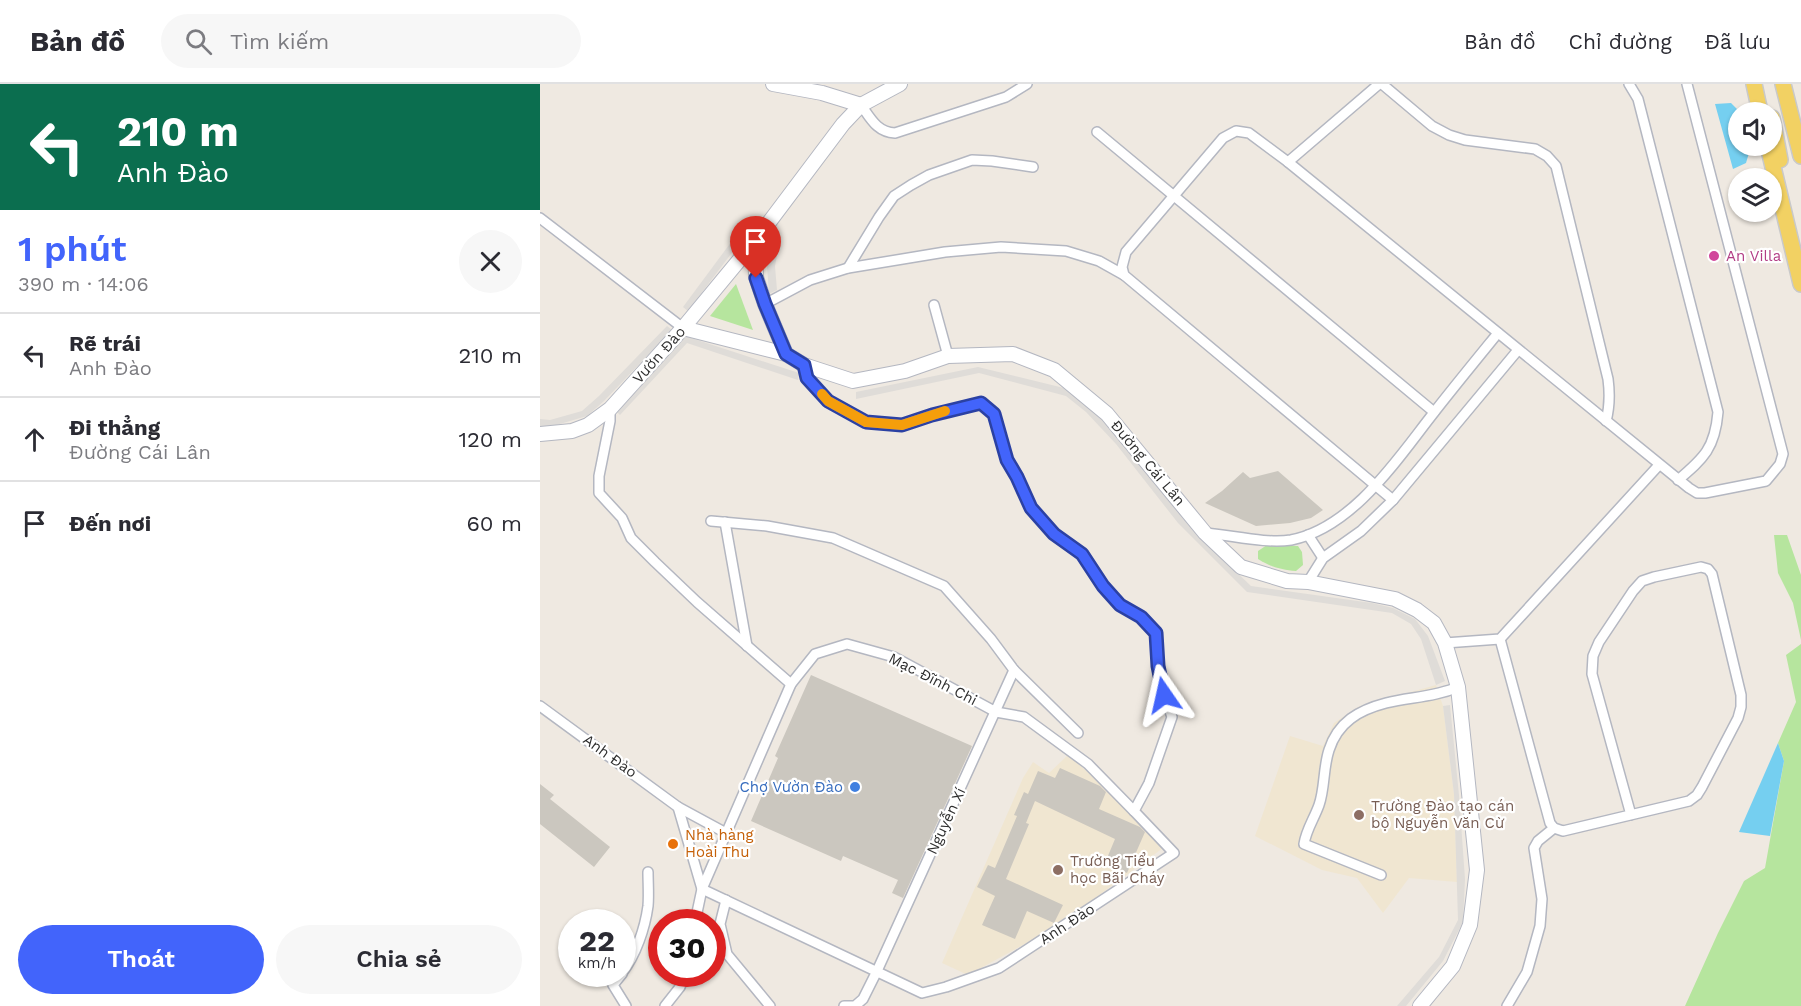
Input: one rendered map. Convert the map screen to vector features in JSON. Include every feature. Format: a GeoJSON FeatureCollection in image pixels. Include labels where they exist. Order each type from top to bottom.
{"type":"FeatureCollection","features":[{"type":"Feature","properties":{"kind":"main road"},"geometry":{"type":"LineString","coordinates":[[773,84],[822,93],[861,105]]}},
{"type":"Feature","properties":{"kind":"main road"},"geometry":{"type":"LineString","coordinates":[[786,354],[756,278],[755,241],[843,124],[861,105],[900,84]]}},
{"type":"Feature","properties":{"kind":"main road"},"geometry":{"type":"LineString","coordinates":[[1754,84],[1758,102]]}},
{"type":"Feature","properties":{"kind":"main road"},"geometry":{"type":"LineString","coordinates":[[1764,84],[1768,102]]}},
{"type":"Feature","properties":{"kind":"main road"},"geometry":{"type":"LineString","coordinates":[[1783,84],[1801,154]]}},
{"type":"Feature","properties":{"kind":"main road"},"geometry":{"type":"LineString","coordinates":[[1791,84],[1801,120]]}},
{"type":"Feature","properties":{"kind":"main road"},"geometry":{"type":"LineString","coordinates":[[1773,156],[1801,284]]}},
{"type":"Feature","properties":{"kind":"main road"},"geometry":{"type":"LineString","coordinates":[[1774,156],[1801,248]]}},
{"type":"Feature","properties":{"kind":"main road","name":"Vườn Đào"},"geometry":{"type":"LineString","coordinates":[[540,434],[573,431],[610,410],[683,328],[755,241]]}},
{"type":"Feature","properties":{"kind":"main road","name":"Đường Cái Lân"},"geometry":{"type":"LineString","coordinates":[[683,328],[786,354],[804,365],[853,381],[904,371],[948,356],[1013,354],[1054,369],[1107,414],[1205,533],[1241,567],[1287,581],[1308,582],[1395,598],[1434,623],[1445,643],[1458,687],[1477,870],[1470,925],[1453,966],[1420,1006]]}},
{"type":"Feature","properties":{"kind":"street"},"geometry":{"type":"LineString","coordinates":[[861,105],[878,128],[896,133],[1006,97],[1027,84]]}},
{"type":"Feature","properties":{"kind":"street"},"geometry":{"type":"LineString","coordinates":[[1288,162],[1380,84],[1432,126],[1449,135],[1465,140],[1535,149],[1546,156],[1556,166],[1608,379],[1610,408],[1606,421]]}},
{"type":"Feature","properties":{"kind":"street"},"geometry":{"type":"LineString","coordinates":[[1629,84],[1638,99],[1718,412],[1716,431],[1710,447],[1701,461],[1678,480]]}},
{"type":"Feature","properties":{"kind":"street"},"geometry":{"type":"LineString","coordinates":[[1124,275],[1123,259],[1126,252],[1223,138],[1236,131],[1249,133],[1288,162],[1659,465],[1697,493],[1766,481],[1780,464],[1783,454],[1687,84]]}},
{"type":"Feature","properties":{"kind":"street"},"geometry":{"type":"LineString","coordinates":[[1097,132],[1434,412]]}},
{"type":"Feature","properties":{"kind":"street"},"geometry":{"type":"LineString","coordinates":[[848,268],[894,196],[911,184],[972,160],[1032,168]]}},
{"type":"Feature","properties":{"kind":"street"},"geometry":{"type":"LineString","coordinates":[[541,221],[683,328]]}},
{"type":"Feature","properties":{"kind":"street"},"geometry":{"type":"LineString","coordinates":[[765,304],[810,280],[848,268],[945,252],[1001,247],[1066,251],[1098,261],[1124,275],[1393,500]]}},
{"type":"Feature","properties":{"kind":"street"},"geometry":{"type":"LineString","coordinates":[[934,305],[948,356]]}},
{"type":"Feature","properties":{"kind":"street"},"geometry":{"type":"LineString","coordinates":[[1205,533],[1275,541],[1292,540],[1308,535],[1337,520],[1376,486],[1497,333]]}},
{"type":"Feature","properties":{"kind":"street"},"geometry":{"type":"LineString","coordinates":[[1308,582],[1323,558],[1360,531],[1393,500],[1518,350]]}},
{"type":"Feature","properties":{"kind":"street"},"geometry":{"type":"LineString","coordinates":[[804,365],[807,378],[828,401],[866,422],[902,425],[981,403],[994,414],[1007,460],[1031,508],[1054,534],[1082,554],[1103,586],[1120,605],[1141,617],[1156,633],[1160,676],[1172,717],[1149,783],[1134,811]]}},
{"type":"Feature","properties":{"kind":"street"},"geometry":{"type":"LineString","coordinates":[[610,410],[610,421],[599,476],[599,493],[622,518],[631,538],[655,562],[761,660],[791,684]]}},
{"type":"Feature","properties":{"kind":"street"},"geometry":{"type":"LineString","coordinates":[[1445,643],[1500,639],[1659,465]]}},
{"type":"Feature","properties":{"kind":"street"},"geometry":{"type":"LineString","coordinates":[[711,521],[767,526],[833,538],[944,586],[991,639],[1014,670],[1078,733]]}},
{"type":"Feature","properties":{"kind":"street"},"geometry":{"type":"LineString","coordinates":[[725,522],[747,646]]}},
{"type":"Feature","properties":{"kind":"street"},"geometry":{"type":"LineString","coordinates":[[1308,535],[1323,558]]}},
{"type":"Feature","properties":{"kind":"street"},"geometry":{"type":"LineString","coordinates":[[1500,639],[1550,823],[1554,828],[1563,831],[1631,815],[1689,801],[1697,795],[1738,718],[1741,707],[1741,695],[1712,574],[1708,569],[1701,567],[1642,581],[1632,591],[1599,642],[1593,656],[1592,674],[1631,815]]}},
{"type":"Feature","properties":{"kind":"street","name":"Mạc Đĩnh Chi"},"geometry":{"type":"LineString","coordinates":[[698,909],[702,889],[791,684],[814,654],[847,644],[894,657],[996,712],[1024,717],[1088,764],[1134,811]]}},
{"type":"Feature","properties":{"kind":"street","name":"Nguyễn Xí"},"geometry":{"type":"LineString","coordinates":[[844,1006],[855,1006],[863,999],[1014,670]]}},
{"type":"Feature","properties":{"kind":"street"},"geometry":{"type":"LineString","coordinates":[[1381,875],[1304,844],[1319,804],[1329,751],[1339,729],[1359,712],[1386,703],[1444,693],[1458,687]]}},
{"type":"Feature","properties":{"kind":"street","name":"Anh Đào"},"geometry":{"type":"LineString","coordinates":[[540,706],[678,807],[726,833]]}},
{"type":"Feature","properties":{"kind":"street"},"geometry":{"type":"LineString","coordinates":[[678,807],[702,889]]}},
{"type":"Feature","properties":{"kind":"street","name":"Anh Đào"},"geometry":{"type":"LineString","coordinates":[[702,889],[922,993],[999,969],[1174,854],[1134,811]]}},
{"type":"Feature","properties":{"kind":"street"},"geometry":{"type":"LineString","coordinates":[[1507,1006],[1527,972],[1540,926],[1542,898],[1534,848],[1538,841],[1554,828]]}},
{"type":"Feature","properties":{"kind":"street"},"geometry":{"type":"LineString","coordinates":[[636,946],[648,904],[648,872]]}},
{"type":"Feature","properties":{"kind":"street"},"geometry":{"type":"LineString","coordinates":[[726,900],[720,924],[727,954],[770,1006]]}},
{"type":"Feature","properties":{"kind":"street"},"geometry":{"type":"LineString","coordinates":[[615,987],[627,1006]]}},
{"type":"Feature","properties":{"kind":"street"},"geometry":{"type":"LineString","coordinates":[[664,1006],[680,987]]}},
{"type":"Feature","properties":{"kind":"shaded area"},"geometry":{"type":"Polygon","coordinates":[[[749,218],[755,222],[688,311],[683,307],[749,218]]]}},
{"type":"Feature","properties":{"kind":"shaded area"},"geometry":{"type":"Polygon","coordinates":[[[774,236],[780,240],[775,266],[777,290],[769,294],[767,266],[774,236]]]}},
{"type":"Feature","properties":{"kind":"shaded area"},"geometry":{"type":"Polygon","coordinates":[[[667,326],[672,330],[587,416],[553,426],[540,427],[540,419],[550,420],[582,411],[667,326]]]}},
{"type":"Feature","properties":{"kind":"shaded area"},"geometry":{"type":"Polygon","coordinates":[[[685,336],[799,373],[798,380],[687,343],[620,415],[617,412],[685,336]]]}},
{"type":"Feature","properties":{"kind":"shaded area"},"geometry":{"type":"Polygon","coordinates":[[[978,367],[1068,389],[1093,410],[1121,439],[1197,534],[1251,586],[1372,603],[1393,608],[1415,619],[1428,636],[1445,681],[1436,685],[1421,639],[1411,624],[1392,613],[1247,592],[1178,523],[1116,444],[1086,412],[1066,396],[979,373],[856,399],[856,392],[978,367]]]}},
{"type":"Feature","properties":{"kind":"shaded area","name":"Trường Đào tạo cán bộ Nguyễn Văn Cừ"},"geometry":{"type":"Polygon","coordinates":[[[1436,685],[1443,706],[1454,794],[1457,882],[1409,878],[1383,913],[1357,878],[1322,870],[1255,836],[1290,736],[1323,746],[1334,723],[1358,707],[1436,685]]]}},
{"type":"Feature","properties":{"kind":"shaded area"},"geometry":{"type":"Polygon","coordinates":[[[1450,705],[1465,879],[1463,922],[1443,961],[1406,1006],[1397,1006],[1439,957],[1458,920],[1454,794],[1443,706],[1450,705]]]}},
{"type":"Feature","properties":{"kind":"shaded area","name":"Trường Tiểu học Bãi Cháy"},"geometry":{"type":"Polygon","coordinates":[[[1068,755],[1115,796],[1163,848],[1056,927],[968,975],[942,963],[1023,778],[1033,762],[1049,773],[1068,755]]]}},
{"type":"Feature","properties":{"kind":"green space"},"geometry":{"type":"Polygon","coordinates":[[[736,284],[753,330],[710,316],[736,284]]]}},
{"type":"Feature","properties":{"kind":"green space"},"geometry":{"type":"Polygon","coordinates":[[[1774,535],[1787,535],[1801,575],[1801,640],[1793,603],[1778,573],[1774,535]]]}},
{"type":"Feature","properties":{"kind":"green space"},"geometry":{"type":"Polygon","coordinates":[[[1267,545],[1298,546],[1302,552],[1303,565],[1296,571],[1276,568],[1263,562],[1258,559],[1258,551],[1267,545]]]}},
{"type":"Feature","properties":{"kind":"green space"},"geometry":{"type":"Polygon","coordinates":[[[1801,644],[1801,1006],[1685,1006],[1744,881],[1765,868],[1784,761],[1778,743],[1796,702],[1786,655],[1801,644]]]}},
{"type":"Feature","properties":{"kind":"water"},"geometry":{"type":"Polygon","coordinates":[[[1728,103],[1728,151],[1715,104],[1728,103]]]}},
{"type":"Feature","properties":{"kind":"water"},"geometry":{"type":"Polygon","coordinates":[[[1729,156],[1748,156],[1746,163],[1733,168],[1729,156]]]}},
{"type":"Feature","properties":{"kind":"water"},"geometry":{"type":"Polygon","coordinates":[[[1778,743],[1784,761],[1770,836],[1739,832],[1778,743]]]}},
{"type":"Feature","properties":{"kind":"building"},"geometry":{"type":"Polygon","coordinates":[[[1278,471],[1323,510],[1311,518],[1290,523],[1256,526],[1205,503],[1243,472],[1250,478],[1278,471]]]}},
{"type":"Feature","properties":{"kind":"building","name":"Chợ Vườn Đào"},"geometry":{"type":"Polygon","coordinates":[[[811,675],[972,746],[903,898],[892,893],[898,880],[843,856],[841,861],[751,821],[778,758],[775,756],[811,675]]]}},
{"type":"Feature","properties":{"kind":"building"},"geometry":{"type":"Polygon","coordinates":[[[1060,768],[1100,786],[1106,792],[1099,809],[1140,827],[1145,832],[1127,873],[1105,863],[1115,839],[1035,801],[1026,823],[1029,824],[1006,879],[1063,905],[1054,923],[1027,911],[1015,939],[982,925],[995,896],[977,887],[988,865],[995,868],[1017,816],[1014,815],[1024,792],[1028,794],[1038,771],[1055,778],[1060,768]]]}},
{"type":"Feature","properties":{"kind":"building"},"geometry":{"type":"Polygon","coordinates":[[[540,784],[554,795],[550,799],[610,847],[594,867],[540,824],[540,784]]]}},
{"type":"Feature","properties":{"kind":"slow traffic"},"geometry":{"type":"LineString","coordinates":[[822,394],[828,401],[866,422],[902,425],[945,411]]}},
{"type":"Feature","properties":{"kind":"place","name":"An Villa"},"geometry":{"type":"Point","coordinates":[1714,256]}},
{"type":"Feature","properties":{"kind":"place","name":"Chợ Vườn Đào"},"geometry":{"type":"Point","coordinates":[855,787]}},
{"type":"Feature","properties":{"kind":"place","name":"Trường Đào tạo cán bộ Nguyễn Văn Cừ"},"geometry":{"type":"Point","coordinates":[1359,815]}},
{"type":"Feature","properties":{"kind":"place","name":"Nhà hàng Hoài Thu"},"geometry":{"type":"Point","coordinates":[673,844]}},
{"type":"Feature","properties":{"kind":"place","name":"Trường Tiểu học Bãi Cháy"},"geometry":{"type":"Point","coordinates":[1058,870]}},
{"type":"Feature","properties":{"kind":"route"},"geometry":{"type":"LineString","coordinates":[[756,278],[786,354],[804,365],[807,378],[828,401],[866,422],[902,425],[981,403],[994,414],[1007,460],[1031,508],[1054,534],[1082,554],[1103,586],[1120,605],[1141,617],[1156,633],[1158,666],[1164,695]]}}]}
